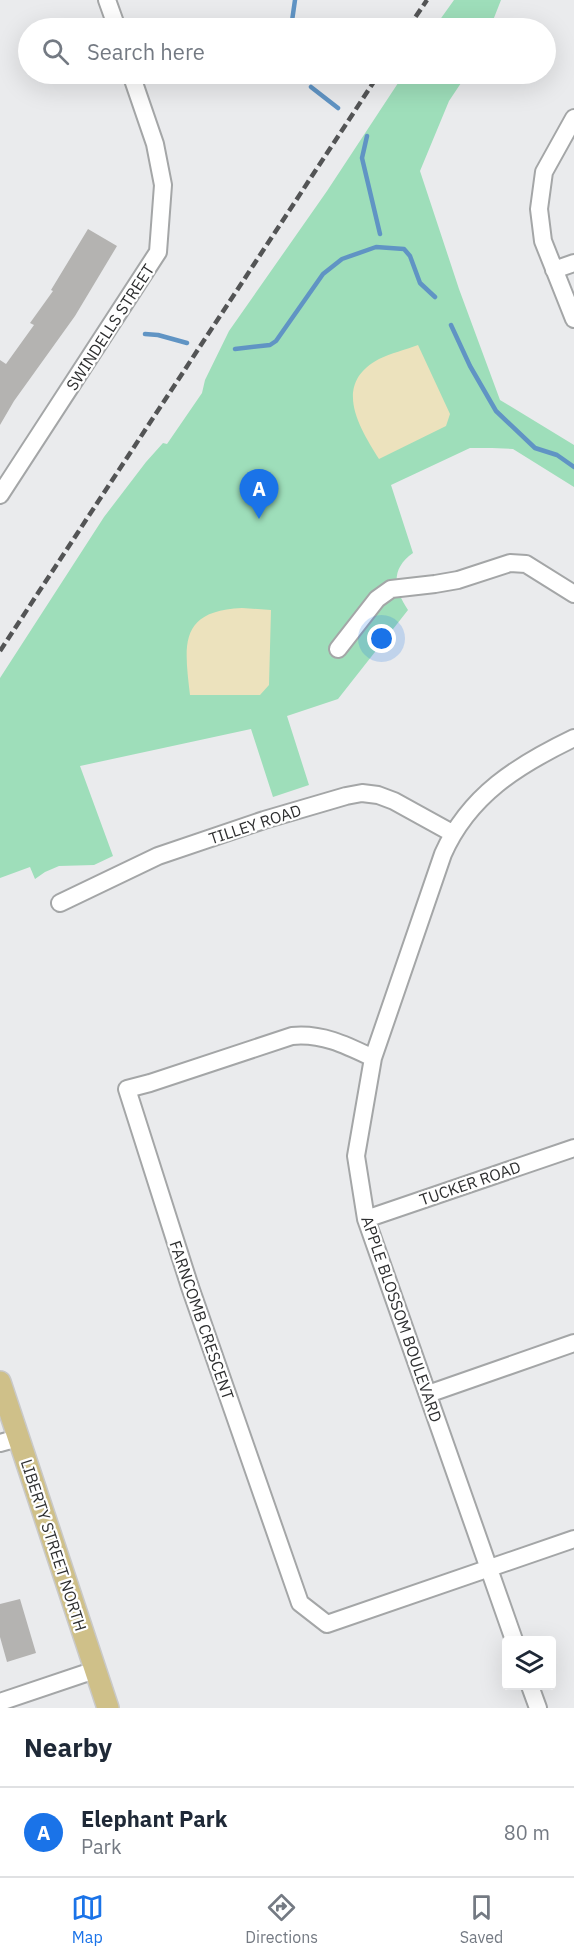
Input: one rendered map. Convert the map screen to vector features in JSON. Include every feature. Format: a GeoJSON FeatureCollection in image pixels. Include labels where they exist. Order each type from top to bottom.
{"type":"FeatureCollection","features":[{"type":"Feature","properties":{"kind":"main road","name":"LIBERTY STREET NORTH"},"geometry":{"type":"LineString","coordinates":[[0,1382],[9,1441],[108,1708]]}},
{"type":"Feature","properties":{"kind":"street"},"geometry":{"type":"LineString","coordinates":[[107,0],[113,18]]}},
{"type":"Feature","properties":{"kind":"street","name":"SWINDELLS STREET"},"geometry":{"type":"LineString","coordinates":[[0,495],[158,252],[163,185],[155,144],[134,84]]}},
{"type":"Feature","properties":{"kind":"street"},"geometry":{"type":"LineString","coordinates":[[574,118],[564,132],[544,172],[539,209],[543,241],[574,319]]}},
{"type":"Feature","properties":{"kind":"street"},"geometry":{"type":"LineString","coordinates":[[554,270],[574,263]]}},
{"type":"Feature","properties":{"kind":"street"},"geometry":{"type":"LineString","coordinates":[[338,650],[384,592],[391,589],[458,580],[517,562],[525,564],[574,594]]}},
{"type":"Feature","properties":{"kind":"street","name":"APPLE BLOSSOM BOULEVARD"},"geometry":{"type":"LineString","coordinates":[[512,1636],[366,1219],[356,1156],[373,1058],[452,833],[482,797],[499,781],[525,763],[574,738]]}},
{"type":"Feature","properties":{"kind":"street","name":"TILLEY ROAD"},"geometry":{"type":"LineString","coordinates":[[60,903],[158,856],[264,820],[346,796],[378,795],[394,801],[452,833]]}},
{"type":"Feature","properties":{"kind":"street","name":"FARNCOMB CRESCENT"},"geometry":{"type":"LineString","coordinates":[[373,1058],[324,1037],[309,1034],[292,1036],[127,1089],[190,1287],[300,1603],[327,1624],[488,1569]]}},
{"type":"Feature","properties":{"kind":"street","name":"TUCKER ROAD"},"geometry":{"type":"LineString","coordinates":[[366,1219],[574,1148]]}},
{"type":"Feature","properties":{"kind":"street"},"geometry":{"type":"LineString","coordinates":[[428,1394],[574,1343]]}},
{"type":"Feature","properties":{"kind":"street"},"geometry":{"type":"LineString","coordinates":[[488,1569],[574,1539]]}},
{"type":"Feature","properties":{"kind":"street"},"geometry":{"type":"LineString","coordinates":[[0,1702],[95,1670]]}},
{"type":"Feature","properties":{"kind":"street"},"geometry":{"type":"LineString","coordinates":[[531,1690],[538,1708]]}},
{"type":"Feature","properties":{"kind":"green space"},"geometry":{"type":"Polygon","coordinates":[[[454,0],[501,0],[494,18],[441,18],[454,0]]]}},
{"type":"Feature","properties":{"kind":"green space"},"geometry":{"type":"Polygon","coordinates":[[[397,84],[460,84],[449,101],[420,171],[459,289],[500,400],[574,445],[574,487],[513,449],[492,448],[470,448],[391,485],[413,553],[401,566],[397,580],[397,587],[408,610],[338,699],[287,716],[309,785],[273,797],[251,729],[80,766],[113,856],[94,865],[59,866],[35,879],[30,867],[0,878],[0,678],[104,517],[146,462],[163,443],[167,444],[202,393],[205,380],[229,331],[327,191],[397,84]]]}},
{"type":"Feature","properties":{"kind":"sand"},"geometry":{"type":"Polygon","coordinates":[[[418,345],[450,414],[446,426],[379,459],[358,420],[353,393],[356,381],[365,369],[379,359],[418,345]]]}},
{"type":"Feature","properties":{"kind":"sand"},"geometry":{"type":"Polygon","coordinates":[[[242,608],[271,610],[269,685],[260,695],[190,695],[187,646],[196,623],[206,616],[221,611],[242,608]]]}},
{"type":"Feature","properties":{"kind":"building"},"geometry":{"type":"Polygon","coordinates":[[[88,229],[117,246],[75,316],[14,401],[0,425],[0,360],[6,364],[34,325],[30,323],[53,291],[51,290],[88,229]]]}},
{"type":"Feature","properties":{"kind":"building"},"geometry":{"type":"Polygon","coordinates":[[[20,1599],[36,1653],[7,1662],[0,1637],[0,1604],[20,1599]]]}},
{"type":"Feature","properties":{"kind":"waterway"},"geometry":{"type":"LineString","coordinates":[[292,18],[295,0]]}},
{"type":"Feature","properties":{"kind":"waterway"},"geometry":{"type":"LineString","coordinates":[[311,87],[338,108]]}},
{"type":"Feature","properties":{"kind":"waterway"},"geometry":{"type":"LineString","coordinates":[[367,136],[362,158],[380,234]]}},
{"type":"Feature","properties":{"kind":"waterway"},"geometry":{"type":"LineString","coordinates":[[235,349],[270,345],[276,341],[323,274],[342,259],[376,247],[404,249],[410,256],[420,283],[435,297]]}},
{"type":"Feature","properties":{"kind":"waterway"},"geometry":{"type":"LineString","coordinates":[[451,325],[470,366],[496,411],[535,448],[557,455],[574,467]]}},
{"type":"Feature","properties":{"kind":"waterway"},"geometry":{"type":"LineString","coordinates":[[145,334],[187,343]]}},
{"type":"Feature","properties":{"kind":"railway"},"geometry":{"type":"LineString","coordinates":[[415,18],[427,0]]}},
{"type":"Feature","properties":{"kind":"railway"},"geometry":{"type":"LineString","coordinates":[[0,651],[372,84]]}},
{"type":"Feature","properties":{"kind":"place","name":"Elephant Park"},"geometry":{"type":"Point","coordinates":[259,519]}}]}
